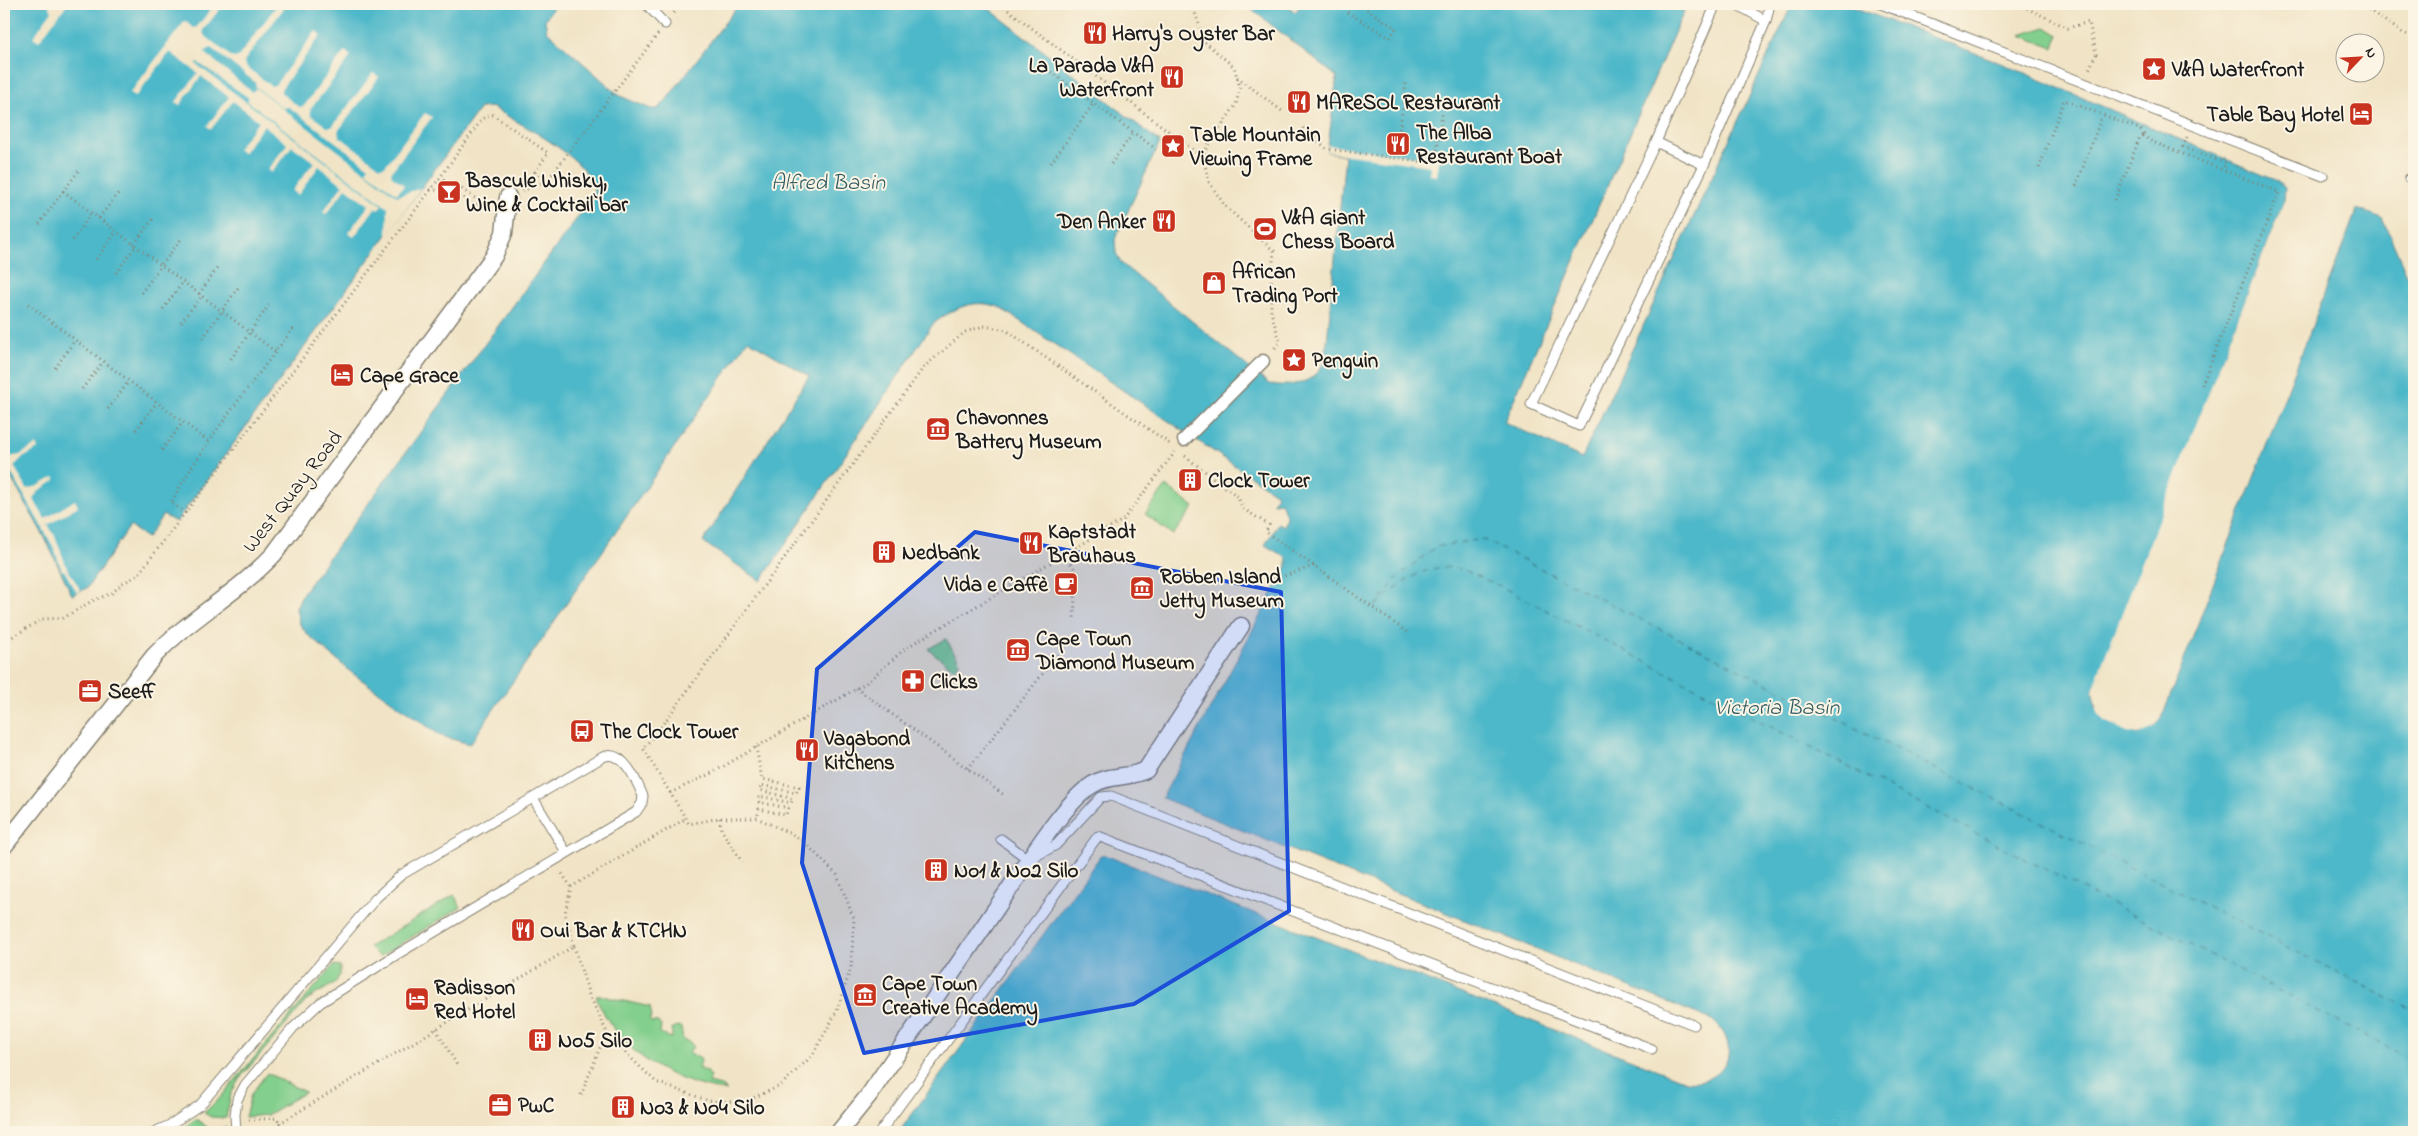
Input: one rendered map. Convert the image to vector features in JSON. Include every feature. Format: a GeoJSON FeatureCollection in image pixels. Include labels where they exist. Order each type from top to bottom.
{"type":"FeatureCollection","features":[{"type":"Feature","properties":{"kind":"street","name":"West Quay Road"},"geometry":{"type":"LineString","coordinates":[[4,846],[154,656],[179,631],[241,585],[274,554],[494,256],[504,233],[508,197]]}},
{"type":"Feature","properties":{"kind":"street"},"geometry":{"type":"LineString","coordinates":[[1180,445],[1263,361]]}},
{"type":"Feature","properties":{"kind":"street"},"geometry":{"type":"LineString","coordinates":[[839,1132],[869,1095],[1029,860],[1074,800],[1092,784],[1112,776],[1133,776],[1146,770],[1240,626]]}},
{"type":"Feature","properties":{"kind":"lane"},"geometry":{"type":"LineString","coordinates":[[646,4],[665,24]]}},
{"type":"Feature","properties":{"kind":"lane"},"geometry":{"type":"LineString","coordinates":[[1716,4],[1656,142],[1531,404],[1579,426],[1704,164],[1766,21],[1770,4]]}},
{"type":"Feature","properties":{"kind":"lane"},"geometry":{"type":"LineString","coordinates":[[1736,4],[1766,21]]}},
{"type":"Feature","properties":{"kind":"lane"},"geometry":{"type":"LineString","coordinates":[[1881,4],[2323,176]]}},
{"type":"Feature","properties":{"kind":"lane"},"geometry":{"type":"LineString","coordinates":[[1656,142],[1704,164]]}},
{"type":"Feature","properties":{"kind":"lane"},"geometry":{"type":"LineString","coordinates":[[154,1132],[168,1126],[200,1105],[376,898],[401,875],[607,755],[616,756],[623,762],[643,796],[640,808],[320,1003],[293,1028],[245,1085],[237,1100],[235,1115],[236,1132]]}},
{"type":"Feature","properties":{"kind":"lane"},"geometry":{"type":"LineString","coordinates":[[1001,839],[1029,860],[1056,845],[1101,796],[1111,796],[1694,1025]]}},
{"type":"Feature","properties":{"kind":"lane"},"geometry":{"type":"LineString","coordinates":[[533,798],[566,852]]}},
{"type":"Feature","properties":{"kind":"lane"},"geometry":{"type":"LineString","coordinates":[[880,1132],[1098,836],[1652,1049]]}},
{"type":"Feature","properties":{"kind":"path"},"geometry":{"type":"LineString","coordinates":[[430,190],[443,190],[459,194],[474,205],[508,197],[547,181],[681,4]]}},
{"type":"Feature","properties":{"kind":"path"},"geometry":{"type":"LineString","coordinates":[[1000,4],[1203,157]]}},
{"type":"Feature","properties":{"kind":"path"},"geometry":{"type":"LineString","coordinates":[[1192,4],[1205,42],[1234,67],[1240,87],[1236,105],[1208,145],[1203,157],[1208,182],[1225,206],[1274,251],[1271,312],[1280,342],[1263,361]]}},
{"type":"Feature","properties":{"kind":"path"},"geometry":{"type":"LineString","coordinates":[[1352,4],[1347,12],[1390,38],[1396,28],[1358,4]]}},
{"type":"Feature","properties":{"kind":"path"},"geometry":{"type":"LineString","coordinates":[[2018,4],[2068,28],[2089,22],[2096,54]]}},
{"type":"Feature","properties":{"kind":"path"},"geometry":{"type":"LineString","coordinates":[[2360,4],[2403,33],[2414,37]]}},
{"type":"Feature","properties":{"kind":"path"},"geometry":{"type":"LineString","coordinates":[[1047,69],[1156,149]]}},
{"type":"Feature","properties":{"kind":"path"},"geometry":{"type":"LineString","coordinates":[[1237,77],[1282,111]]}},
{"type":"Feature","properties":{"kind":"path"},"geometry":{"type":"LineString","coordinates":[[1396,154],[1406,83]]}},
{"type":"Feature","properties":{"kind":"path"},"geometry":{"type":"LineString","coordinates":[[2039,168],[2064,100],[2140,129],[2148,140],[2279,192],[2202,385]]}},
{"type":"Feature","properties":{"kind":"path"},"geometry":{"type":"LineString","coordinates":[[1051,163],[1094,103]]}},
{"type":"Feature","properties":{"kind":"path"},"geometry":{"type":"LineString","coordinates":[[1436,150],[1442,114]]}},
{"type":"Feature","properties":{"kind":"path"},"geometry":{"type":"LineString","coordinates":[[4,642],[42,619],[63,618],[94,600],[112,593],[123,583],[137,576],[482,119],[493,115],[548,153],[535,172],[547,181]]}},
{"type":"Feature","properties":{"kind":"path"},"geometry":{"type":"LineString","coordinates":[[2076,186],[2102,116]]}},
{"type":"Feature","properties":{"kind":"path"},"geometry":{"type":"LineString","coordinates":[[1303,128],[1328,149],[1433,163]]}},
{"type":"Feature","properties":{"kind":"path"},"geometry":{"type":"LineString","coordinates":[[1111,164],[1134,132]]}},
{"type":"Feature","properties":{"kind":"path"},"geometry":{"type":"LineString","coordinates":[[2116,200],[2140,137],[2144,135]]}},
{"type":"Feature","properties":{"kind":"path"},"geometry":{"type":"LineString","coordinates":[[2186,149],[2226,163],[2224,170]]}},
{"type":"Feature","properties":{"kind":"path"},"geometry":{"type":"LineString","coordinates":[[39,224],[80,169]]}},
{"type":"Feature","properties":{"kind":"path"},"geometry":{"type":"LineString","coordinates":[[438,179],[455,184],[482,203]]}},
{"type":"Feature","properties":{"kind":"path"},"geometry":{"type":"LineString","coordinates":[[63,191],[276,352]]}},
{"type":"Feature","properties":{"kind":"path"},"geometry":{"type":"LineString","coordinates":[[99,218],[119,192]]}},
{"type":"Feature","properties":{"kind":"path"},"geometry":{"type":"LineString","coordinates":[[73,240],[92,212]]}},
{"type":"Feature","properties":{"kind":"path"},"geometry":{"type":"LineString","coordinates":[[116,273],[153,218]]}},
{"type":"Feature","properties":{"kind":"path"},"geometry":{"type":"LineString","coordinates":[[96,259],[117,231]]}},
{"type":"Feature","properties":{"kind":"path"},"geometry":{"type":"LineString","coordinates":[[141,292],[181,239]]}},
{"type":"Feature","properties":{"kind":"path"},"geometry":{"type":"LineString","coordinates":[[182,322],[218,268]]}},
{"type":"Feature","properties":{"kind":"path"},"geometry":{"type":"LineString","coordinates":[[163,308],[183,282]]}},
{"type":"Feature","properties":{"kind":"path"},"geometry":{"type":"LineString","coordinates":[[203,338],[240,285]]}},
{"type":"Feature","properties":{"kind":"path"},"geometry":{"type":"LineString","coordinates":[[28,304],[208,441]]}},
{"type":"Feature","properties":{"kind":"path"},"geometry":{"type":"LineString","coordinates":[[231,359],[269,305]]}},
{"type":"Feature","properties":{"kind":"path"},"geometry":{"type":"LineString","coordinates":[[186,513],[171,504],[186,476],[208,441],[295,326]]}},
{"type":"Feature","properties":{"kind":"path"},"geometry":{"type":"LineString","coordinates":[[554,860],[571,887],[565,913],[589,994],[609,1037],[656,1082],[709,1101],[744,1102],[780,1086],[812,1056],[836,1013],[851,968],[854,919],[837,875],[800,838],[757,818],[720,818],[689,824],[643,748],[655,735],[924,367],[965,332],[984,326],[1006,330],[1180,445],[1238,496],[1242,508],[1269,526],[1266,532],[1407,632]]}},
{"type":"Feature","properties":{"kind":"path"},"geometry":{"type":"LineString","coordinates":[[55,368],[75,340]]}},
{"type":"Feature","properties":{"kind":"path"},"geometry":{"type":"LineString","coordinates":[[82,389],[103,362]]}},
{"type":"Feature","properties":{"kind":"path"},"geometry":{"type":"LineString","coordinates":[[108,409],[130,381]]}},
{"type":"Feature","properties":{"kind":"path"},"geometry":{"type":"LineString","coordinates":[[136,430],[157,402]]}},
{"type":"Feature","properties":{"kind":"path"},"geometry":{"type":"LineString","coordinates":[[162,450],[183,422]]}},
{"type":"Feature","properties":{"kind":"path"},"geometry":{"type":"LineString","coordinates":[[670,793],[683,789],[856,688],[907,648],[1122,520],[1180,445]]}},
{"type":"Feature","properties":{"kind":"path"},"geometry":{"type":"LineString","coordinates":[[1065,555],[1076,570],[1074,620]]}},
{"type":"Feature","properties":{"kind":"path"},"geometry":{"type":"LineString","coordinates":[[1275,579],[1315,566]]}},
{"type":"Feature","properties":{"kind":"path"},"geometry":{"type":"LineString","coordinates":[[968,769],[1066,644]]}},
{"type":"Feature","properties":{"kind":"path"},"geometry":{"type":"LineString","coordinates":[[856,688],[1004,795]]}},
{"type":"Feature","properties":{"kind":"path"},"geometry":{"type":"LineString","coordinates":[[756,747],[762,778],[799,787],[796,794],[761,785],[760,790],[793,799],[791,804],[759,796],[759,802],[788,808],[786,816],[759,809],[757,818]]}},
{"type":"Feature","properties":{"kind":"path"},"geometry":{"type":"LineString","coordinates":[[571,887],[685,818]]}},
{"type":"Feature","properties":{"kind":"path"},"geometry":{"type":"LineString","coordinates":[[720,818],[721,829],[742,862]]}},
{"type":"Feature","properties":{"kind":"path"},"geometry":{"type":"LineString","coordinates":[[280,1123],[574,946]]}},
{"type":"Feature","properties":{"kind":"path"},"geometry":{"type":"LineString","coordinates":[[436,1029],[457,1065]]}},
{"type":"Feature","properties":{"kind":"path"},"geometry":{"type":"LineString","coordinates":[[581,1095],[600,1048],[609,1037]]}},
{"type":"Feature","properties":{"kind":"path"},"geometry":{"type":"LineString","coordinates":[[244,1120],[277,1118],[286,1132]]}},
{"type":"Feature","properties":{"kind":"highlighted area"},"geometry":{"type":"Polygon","coordinates":[[[975,532],[1281,592],[1289,911],[1134,1004],[864,1053],[802,863],[817,669],[975,532]]]}},
{"type":"Feature","properties":{"kind":"green space"},"geometry":{"type":"Polygon","coordinates":[[[2046,27],[2059,35],[2053,48],[2020,35],[2046,27]]]}},
{"type":"Feature","properties":{"kind":"green space"},"geometry":{"type":"Polygon","coordinates":[[[1166,486],[1194,507],[1173,535],[1145,514],[1166,486]]]}},
{"type":"Feature","properties":{"kind":"green space"},"geometry":{"type":"Polygon","coordinates":[[[946,639],[960,662],[954,669],[928,649],[946,639]]]}},
{"type":"Feature","properties":{"kind":"green space"},"geometry":{"type":"Polygon","coordinates":[[[454,895],[461,907],[379,957],[369,947],[454,895]]]}},
{"type":"Feature","properties":{"kind":"green space"},"geometry":{"type":"Polygon","coordinates":[[[334,965],[340,966],[340,975],[335,983],[308,999],[239,1079],[231,1094],[226,1118],[211,1117],[204,1113],[218,1100],[334,965]]]}},
{"type":"Feature","properties":{"kind":"green space"},"geometry":{"type":"Polygon","coordinates":[[[598,995],[650,1007],[652,1017],[649,1019],[651,1022],[658,1022],[661,1026],[660,1034],[672,1038],[672,1029],[677,1026],[681,1027],[683,1040],[690,1042],[693,1046],[689,1053],[690,1055],[698,1056],[701,1060],[699,1069],[707,1071],[710,1076],[709,1083],[721,1086],[727,1091],[685,1080],[648,1062],[618,1034],[606,1017],[596,997],[598,995]]]}},
{"type":"Feature","properties":{"kind":"green space"},"geometry":{"type":"Polygon","coordinates":[[[267,1073],[305,1092],[267,1115],[245,1117],[251,1094],[267,1073]]]}},
{"type":"Feature","properties":{"kind":"green space"},"geometry":{"type":"Polygon","coordinates":[[[196,1119],[210,1129],[227,1127],[227,1132],[178,1132],[196,1119]]]}},
{"type":"Feature","properties":{"kind":"water","name":"Victoria Basin"},"geometry":{"type":"Polygon","coordinates":[[[4,4],[555,4],[545,20],[547,31],[620,96],[651,109],[657,109],[664,103],[739,4],[983,4],[1160,142],[1115,239],[1116,253],[1122,264],[1269,384],[1291,385],[1306,381],[1318,372],[1324,360],[1327,342],[1345,155],[1327,152],[1337,77],[1245,4],[1285,4],[1295,12],[1302,4],[1687,4],[1504,422],[1582,458],[1792,4],[1845,4],[1994,60],[2275,180],[2285,188],[2284,201],[2093,691],[2098,710],[2107,721],[2138,734],[2155,726],[2162,717],[2357,209],[2382,218],[2407,275],[2414,278],[2414,1132],[899,1132],[1102,854],[1686,1081],[1700,1081],[1720,1071],[1726,1062],[1728,1052],[1727,1041],[1722,1030],[1712,1020],[1162,798],[1287,566],[1287,558],[1265,545],[1278,523],[1283,526],[1287,518],[1281,502],[1273,503],[1277,494],[999,307],[990,304],[964,306],[933,324],[761,581],[703,542],[809,376],[748,340],[470,744],[441,736],[352,673],[307,634],[299,623],[296,608],[302,594],[594,195],[592,182],[584,170],[571,157],[537,133],[492,107],[480,108],[176,522],[163,515],[147,538],[130,526],[87,588],[72,595],[45,538],[4,465],[4,4]]]}},
{"type":"Feature","properties":{"kind":"pier"},"geometry":{"type":"Polygon","coordinates":[[[48,4],[67,4],[39,41],[33,37],[52,11],[48,4]]]}},
{"type":"Feature","properties":{"kind":"pier"},"geometry":{"type":"Polygon","coordinates":[[[215,4],[224,4],[203,30],[204,35],[233,58],[238,57],[278,4],[284,8],[244,61],[245,66],[271,86],[275,85],[316,31],[321,35],[281,89],[281,93],[299,107],[304,106],[345,51],[351,56],[310,110],[311,115],[327,127],[332,127],[373,73],[379,77],[338,131],[339,136],[380,167],[385,166],[425,113],[432,117],[391,172],[392,176],[404,185],[397,194],[366,171],[369,167],[289,107],[283,108],[256,87],[255,82],[211,48],[204,52],[252,92],[256,88],[397,196],[421,188],[387,236],[388,208],[247,101],[249,98],[197,62],[196,64],[382,205],[378,210],[375,208],[354,237],[348,233],[369,205],[346,188],[326,214],[323,212],[343,185],[319,166],[298,195],[292,191],[314,162],[292,146],[271,173],[268,170],[287,144],[264,125],[243,153],[237,149],[259,121],[233,101],[211,129],[207,126],[229,97],[201,76],[180,105],[176,102],[198,73],[170,52],[135,97],[130,93],[185,21],[193,28],[197,27],[215,4]]]}},
{"type":"Feature","properties":{"kind":"pier"},"geometry":{"type":"Polygon","coordinates":[[[1328,145],[1431,159],[1433,150],[1440,151],[1437,176],[1429,175],[1430,166],[1327,152],[1328,145]]]}},
{"type":"Feature","properties":{"kind":"pier"},"geometry":{"type":"Polygon","coordinates":[[[2284,201],[2286,202],[2100,675],[2095,691],[2096,702],[2107,719],[2117,726],[2138,731],[2153,724],[2159,716],[2347,226],[2349,227],[2161,718],[2155,726],[2147,731],[2138,734],[2127,732],[2105,721],[2098,713],[2093,691],[2098,674],[2284,201]]]}},
{"type":"Feature","properties":{"kind":"pier"},"geometry":{"type":"Polygon","coordinates":[[[36,445],[38,449],[21,459],[14,466],[27,489],[38,486],[54,477],[56,480],[40,490],[33,498],[45,519],[75,500],[78,506],[48,525],[55,536],[67,568],[81,591],[77,593],[64,570],[62,571],[54,548],[4,460],[4,448],[9,457],[20,455],[36,445]]]}},
{"type":"Feature","properties":{"kind":"ferry route"},"geometry":{"type":"LineString","coordinates":[[1375,607],[1398,577],[1435,547],[1482,539],[2414,1011]]}},
{"type":"Feature","properties":{"kind":"ferry route"},"geometry":{"type":"LineString","coordinates":[[1378,604],[1405,582],[1425,571],[1436,568],[1460,569],[1500,586],[2414,1061]]}},
{"type":"Feature","properties":{"kind":"place","name":"Harry's Oyster Bar"},"geometry":{"type":"Point","coordinates":[1095,33]}},
{"type":"Feature","properties":{"kind":"place","name":"V&A Waterfront"},"geometry":{"type":"Point","coordinates":[2154,69]}},
{"type":"Feature","properties":{"kind":"place","name":"La Parada V&A Waterfront"},"geometry":{"type":"Point","coordinates":[1172,77]}},
{"type":"Feature","properties":{"kind":"place","name":"MAReSOL Restaurant"},"geometry":{"type":"Point","coordinates":[1299,102]}},
{"type":"Feature","properties":{"kind":"place","name":"Table Bay Hotel"},"geometry":{"type":"Point","coordinates":[2361,114]}},
{"type":"Feature","properties":{"kind":"place","name":"The Alba Restaurant Boat"},"geometry":{"type":"Point","coordinates":[1398,144]}},
{"type":"Feature","properties":{"kind":"place","name":"Table Mountain Viewing Frame"},"geometry":{"type":"Point","coordinates":[1173,146]}},
{"type":"Feature","properties":{"kind":"place","name":"Bascule Whisky, Wine & Cocktail bar"},"geometry":{"type":"Point","coordinates":[449,192]}},
{"type":"Feature","properties":{"kind":"place","name":"Den Anker"},"geometry":{"type":"Point","coordinates":[1164,221]}},
{"type":"Feature","properties":{"kind":"place","name":"V&A Giant Chess Board"},"geometry":{"type":"Point","coordinates":[1265,229]}},
{"type":"Feature","properties":{"kind":"place","name":"African Trading Port"},"geometry":{"type":"Point","coordinates":[1214,283]}},
{"type":"Feature","properties":{"kind":"place","name":"Penguin"},"geometry":{"type":"Point","coordinates":[1294,360]}},
{"type":"Feature","properties":{"kind":"place","name":"Cape Grace"},"geometry":{"type":"Point","coordinates":[342,375]}},
{"type":"Feature","properties":{"kind":"place","name":"Chavonnes Battery Museum"},"geometry":{"type":"Point","coordinates":[938,429]}},
{"type":"Feature","properties":{"kind":"place","name":"Clock Tower"},"geometry":{"type":"Point","coordinates":[1190,480]}},
{"type":"Feature","properties":{"kind":"place","name":"Kaptstadt Brauhaus"},"geometry":{"type":"Point","coordinates":[1031,543]}},
{"type":"Feature","properties":{"kind":"place","name":"Nedbank"},"geometry":{"type":"Point","coordinates":[884,552]}},
{"type":"Feature","properties":{"kind":"place","name":"Vida e Caffè"},"geometry":{"type":"Point","coordinates":[1066,584]}},
{"type":"Feature","properties":{"kind":"place","name":"Robben Island Jetty Museum"},"geometry":{"type":"Point","coordinates":[1142,588]}},
{"type":"Feature","properties":{"kind":"place","name":"Cape Town Diamond Museum"},"geometry":{"type":"Point","coordinates":[1018,650]}},
{"type":"Feature","properties":{"kind":"place","name":"Clicks"},"geometry":{"type":"Point","coordinates":[913,681]}},
{"type":"Feature","properties":{"kind":"place","name":"Seeff"},"geometry":{"type":"Point","coordinates":[90,691]}},
{"type":"Feature","properties":{"kind":"place","name":"The Clock Tower"},"geometry":{"type":"Point","coordinates":[582,731]}},
{"type":"Feature","properties":{"kind":"place","name":"Vagabond Kitchens"},"geometry":{"type":"Point","coordinates":[807,750]}},
{"type":"Feature","properties":{"kind":"place","name":"No1 & No2 Silo"},"geometry":{"type":"Point","coordinates":[936,870]}},
{"type":"Feature","properties":{"kind":"place","name":"Oui Bar & KTCHN"},"geometry":{"type":"Point","coordinates":[523,930]}},
{"type":"Feature","properties":{"kind":"place","name":"Cape Town Creative Academy"},"geometry":{"type":"Point","coordinates":[865,995]}},
{"type":"Feature","properties":{"kind":"place","name":"Radisson Red Hotel"},"geometry":{"type":"Point","coordinates":[417,999]}},
{"type":"Feature","properties":{"kind":"place","name":"No5 Silo"},"geometry":{"type":"Point","coordinates":[540,1040]}},
{"type":"Feature","properties":{"kind":"place","name":"PwC"},"geometry":{"type":"Point","coordinates":[500,1105]}},
{"type":"Feature","properties":{"kind":"place","name":"No3 & No4 Silo"},"geometry":{"type":"Point","coordinates":[623,1107]}},
{"type":"Feature","properties":{"kind":"water label","name":"Alfred Basin"},"geometry":{"type":"Point","coordinates":[828,181]}}]}
